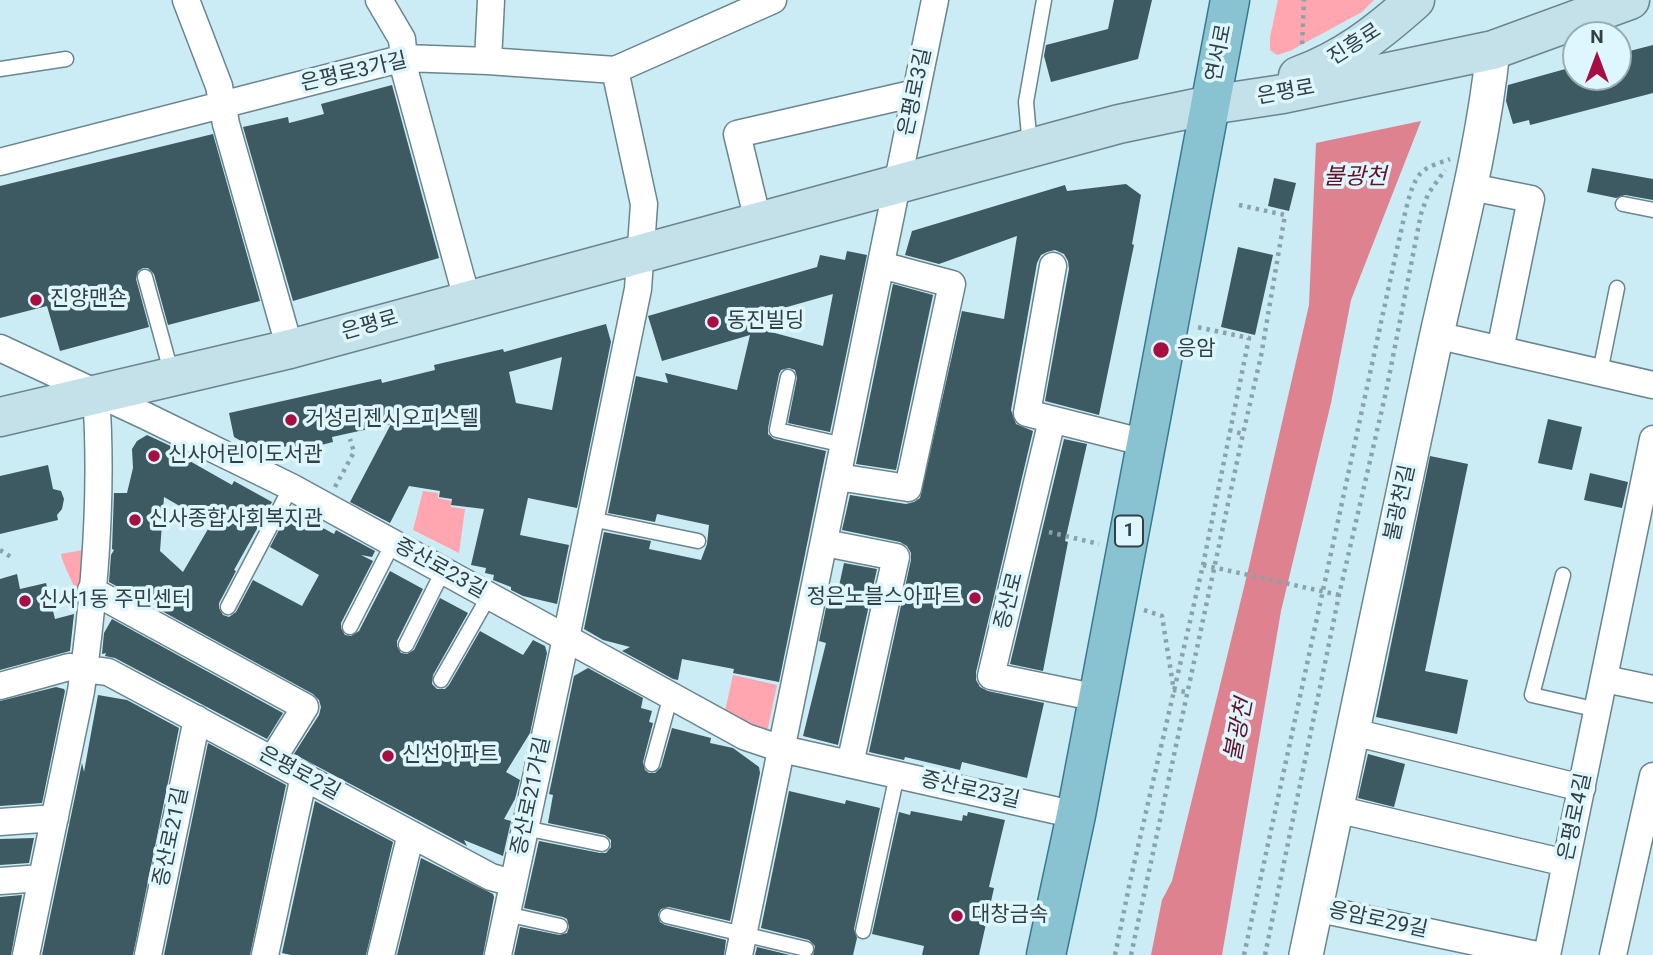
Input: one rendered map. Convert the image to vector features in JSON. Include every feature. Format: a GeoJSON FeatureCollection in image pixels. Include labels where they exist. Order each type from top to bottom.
{"type":"FeatureCollection","features":[{"type":"Feature","properties":{"kind":"main road","name":"연서로"},"geometry":{"type":"LineString","coordinates":[[1210,106],[1230,0]]}},
{"type":"Feature","properties":{"kind":"main road","name":"진흥로"},"geometry":{"type":"LineString","coordinates":[[1210,106],[1332,62],[1375,35],[1415,0]]}},
{"type":"Feature","properties":{"kind":"main road","name":"은평로"},"geometry":{"type":"LineString","coordinates":[[0,417],[290,348],[1119,124],[1283,94],[1493,50],[1630,0]]}},
{"type":"Feature","properties":{"kind":"main road","name":"1"},"geometry":{"type":"LineString","coordinates":[[1046,955],[1076,815],[1210,106]]}},
{"type":"Feature","properties":{"kind":"street"},"geometry":{"type":"LineString","coordinates":[[186,0],[219,86],[290,348]]}},
{"type":"Feature","properties":{"kind":"street"},"geometry":{"type":"LineString","coordinates":[[379,0],[402,39],[405,72],[467,299]]}},
{"type":"Feature","properties":{"kind":"street"},"geometry":{"type":"LineString","coordinates":[[488,61],[491,0]]}},
{"type":"Feature","properties":{"kind":"street","name":"은평로3가길"},"geometry":{"type":"LineString","coordinates":[[0,162],[404,58],[615,70],[742,6],[773,0]]}},
{"type":"Feature","properties":{"kind":"street","name":"은평로3길"},"geometry":{"type":"LineString","coordinates":[[897,184],[935,0]]}},
{"type":"Feature","properties":{"kind":"street","name":"불광천길"},"geometry":{"type":"LineString","coordinates":[[1306,955],[1436,335],[1471,187],[1493,50]]}},
{"type":"Feature","properties":{"kind":"street"},"geometry":{"type":"LineString","coordinates":[[566,638],[636,301],[642,253],[643,204],[615,70]]}},
{"type":"Feature","properties":{"kind":"street"},"geometry":{"type":"LineString","coordinates":[[758,221],[737,134],[916,93]]}},
{"type":"Feature","properties":{"kind":"street"},"geometry":{"type":"LineString","coordinates":[[741,944],[897,184]]}},
{"type":"Feature","properties":{"kind":"street"},"geometry":{"type":"LineString","coordinates":[[1471,187],[1531,199],[1500,350]]}},
{"type":"Feature","properties":{"kind":"street"},"geometry":{"type":"LineString","coordinates":[[838,477],[908,488],[952,284],[881,265]]}},
{"type":"Feature","properties":{"kind":"street"},"geometry":{"type":"LineString","coordinates":[[1053,266],[1027,413],[1146,443]]}},
{"type":"Feature","properties":{"kind":"street"},"geometry":{"type":"LineString","coordinates":[[1436,335],[1653,385]]}},
{"type":"Feature","properties":{"kind":"street"},"geometry":{"type":"LineString","coordinates":[[0,348],[96,394],[99,429],[97,527],[84,668],[26,955]]}},
{"type":"Feature","properties":{"kind":"street","name":"증산로23길"},"geometry":{"type":"LineString","coordinates":[[96,394],[291,487],[746,737],[782,749],[1076,815]]}},
{"type":"Feature","properties":{"kind":"street","name":"증산로"},"geometry":{"type":"LineString","coordinates":[[1052,420],[991,676],[1098,698]]}},
{"type":"Feature","properties":{"kind":"street","name":"은평로4길"},"geometry":{"type":"LineString","coordinates":[[1547,955],[1653,439]]}},
{"type":"Feature","properties":{"kind":"street"},"geometry":{"type":"LineString","coordinates":[[825,543],[896,557],[850,764]]}},
{"type":"Feature","properties":{"kind":"street"},"geometry":{"type":"LineString","coordinates":[[91,590],[305,707],[272,760]]}},
{"type":"Feature","properties":{"kind":"street","name":"증산로21가길"},"geometry":{"type":"LineString","coordinates":[[498,955],[566,638]]}},
{"type":"Feature","properties":{"kind":"street","name":"은평로2길"},"geometry":{"type":"LineString","coordinates":[[0,686],[69,667],[108,671],[491,877],[513,883]]}},
{"type":"Feature","properties":{"kind":"street"},"geometry":{"type":"LineString","coordinates":[[1605,679],[1653,689]]}},
{"type":"Feature","properties":{"kind":"street","name":"증산로21길"},"geometry":{"type":"LineString","coordinates":[[148,955],[197,719]]}},
{"type":"Feature","properties":{"kind":"street"},"geometry":{"type":"LineString","coordinates":[[1353,732],[1582,788]]}},
{"type":"Feature","properties":{"kind":"street"},"geometry":{"type":"LineString","coordinates":[[265,955],[304,776]]}},
{"type":"Feature","properties":{"kind":"street"},"geometry":{"type":"LineString","coordinates":[[1613,955],[1653,776]]}},
{"type":"Feature","properties":{"kind":"street"},"geometry":{"type":"LineString","coordinates":[[1336,809],[1566,863]]}},
{"type":"Feature","properties":{"kind":"street"},"geometry":{"type":"LineString","coordinates":[[0,822],[55,818]]}},
{"type":"Feature","properties":{"kind":"street"},"geometry":{"type":"LineString","coordinates":[[381,955],[411,834]]}},
{"type":"Feature","properties":{"kind":"street"},"geometry":{"type":"LineString","coordinates":[[0,880],[42,878]]}},
{"type":"Feature","properties":{"kind":"street","name":"응암로29길"},"geometry":{"type":"LineString","coordinates":[[1315,908],[1481,949],[1537,955]]}},
{"type":"Feature","properties":{"kind":"lane"},"geometry":{"type":"LineString","coordinates":[[1030,147],[1026,102],[1044,0]]}},
{"type":"Feature","properties":{"kind":"lane"},"geometry":{"type":"LineString","coordinates":[[0,69],[66,59]]}},
{"type":"Feature","properties":{"kind":"lane"},"geometry":{"type":"LineString","coordinates":[[1623,204],[1653,210]]}},
{"type":"Feature","properties":{"kind":"lane"},"geometry":{"type":"LineString","coordinates":[[145,277],[172,377]]}},
{"type":"Feature","properties":{"kind":"lane"},"geometry":{"type":"LineString","coordinates":[[1600,372],[1617,288]]}},
{"type":"Feature","properties":{"kind":"lane"},"geometry":{"type":"LineString","coordinates":[[788,377],[777,430],[844,445]]}},
{"type":"Feature","properties":{"kind":"lane"},"geometry":{"type":"LineString","coordinates":[[228,607],[291,487]]}},
{"type":"Feature","properties":{"kind":"lane"},"geometry":{"type":"LineString","coordinates":[[591,519],[698,541]]}},
{"type":"Feature","properties":{"kind":"lane"},"geometry":{"type":"LineString","coordinates":[[350,627],[393,543]]}},
{"type":"Feature","properties":{"kind":"lane"},"geometry":{"type":"LineString","coordinates":[[406,645],[443,571]]}},
{"type":"Feature","properties":{"kind":"lane"},"geometry":{"type":"LineString","coordinates":[[1563,575],[1532,695],[1598,710]]}},
{"type":"Feature","properties":{"kind":"lane"},"geometry":{"type":"LineString","coordinates":[[442,680],[489,596]]}},
{"type":"Feature","properties":{"kind":"lane"},"geometry":{"type":"LineString","coordinates":[[652,764],[671,695]]}},
{"type":"Feature","properties":{"kind":"lane"},"geometry":{"type":"LineString","coordinates":[[863,931],[898,775]]}},
{"type":"Feature","properties":{"kind":"lane"},"geometry":{"type":"LineString","coordinates":[[525,828],[603,844]]}},
{"type":"Feature","properties":{"kind":"lane"},"geometry":{"type":"LineString","coordinates":[[506,914],[560,926]]}},
{"type":"Feature","properties":{"kind":"lane"},"geometry":{"type":"LineString","coordinates":[[667,916],[741,944],[806,949]]}},
{"type":"Feature","properties":{"kind":"path"},"geometry":{"type":"LineString","coordinates":[[1302,44],[1304,0]]}},
{"type":"Feature","properties":{"kind":"path"},"geometry":{"type":"LineString","coordinates":[[1265,955],[1339,595],[1386,392],[1420,214],[1428,194],[1456,148]]}},
{"type":"Feature","properties":{"kind":"path"},"geometry":{"type":"LineString","coordinates":[[1244,955],[1398,244],[1420,174],[1431,166],[1451,159]]}},
{"type":"Feature","properties":{"kind":"path"},"geometry":{"type":"LineString","coordinates":[[1130,955],[1261,356],[1285,215],[1240,205]]}},
{"type":"Feature","properties":{"kind":"path"},"geometry":{"type":"LineString","coordinates":[[1115,955],[1203,565],[1249,338],[1168,320]]}},
{"type":"Feature","properties":{"kind":"path"},"geometry":{"type":"LineString","coordinates":[[1229,430],[1243,433]]}},
{"type":"Feature","properties":{"kind":"path"},"geometry":{"type":"LineString","coordinates":[[325,506],[354,452],[350,439]]}},
{"type":"Feature","properties":{"kind":"path"},"geometry":{"type":"LineString","coordinates":[[1028,527],[1125,550]]}},
{"type":"Feature","properties":{"kind":"path"},"geometry":{"type":"LineString","coordinates":[[0,550],[11,557]]}},
{"type":"Feature","properties":{"kind":"path"},"geometry":{"type":"LineString","coordinates":[[1203,565],[1339,595]]}},
{"type":"Feature","properties":{"kind":"path"},"geometry":{"type":"LineString","coordinates":[[1116,601],[1162,616],[1173,690]]}},
{"type":"Feature","properties":{"kind":"path"},"geometry":{"type":"LineString","coordinates":[[1173,690],[1187,692]]}},
{"type":"Feature","properties":{"kind":"shaded area"},"geometry":{"type":"Polygon","coordinates":[[[1278,0],[1374,0],[1362,12],[1290,51],[1277,55],[1270,50],[1270,37],[1278,0]]]}},
{"type":"Feature","properties":{"kind":"shaded area"},"geometry":{"type":"Polygon","coordinates":[[[423,491],[438,493],[438,498],[451,501],[451,507],[465,509],[459,553],[413,530],[423,491]]]}},
{"type":"Feature","properties":{"kind":"shaded area"},"geometry":{"type":"Polygon","coordinates":[[[83,550],[78,611],[74,608],[74,587],[61,554],[83,550]]]}},
{"type":"Feature","properties":{"kind":"shaded area"},"geometry":{"type":"Polygon","coordinates":[[[733,675],[777,685],[767,732],[746,727],[725,711],[733,675]]]}},
{"type":"Feature","properties":{"kind":"water","name":"불광천"},"geometry":{"type":"Polygon","coordinates":[[[1421,121],[1351,300],[1331,403],[1281,611],[1222,955],[1151,955],[1162,900],[1172,881],[1247,575],[1309,305],[1316,143],[1421,121]]]}},
{"type":"Feature","properties":{"kind":"building"},"geometry":{"type":"Polygon","coordinates":[[[1114,0],[1152,0],[1138,59],[1051,82],[1044,56],[1046,45],[1108,29],[1114,0]]]}},
{"type":"Feature","properties":{"kind":"building"},"geometry":{"type":"Polygon","coordinates":[[[1653,45],[1653,93],[1530,125],[1529,120],[1513,124],[1506,101],[1508,85],[1562,70],[1562,91],[1632,91],[1632,50],[1653,45]]]}},
{"type":"Feature","properties":{"kind":"building"},"geometry":{"type":"Polygon","coordinates":[[[392,85],[439,258],[293,301],[243,127],[288,117],[289,123],[324,114],[321,104],[392,85]]]}},
{"type":"Feature","properties":{"kind":"building"},"geometry":{"type":"Polygon","coordinates":[[[213,134],[260,301],[168,325],[154,274],[148,268],[143,268],[138,271],[136,279],[149,327],[60,351],[47,306],[0,318],[0,186],[213,134]]]}},
{"type":"Feature","properties":{"kind":"building"},"geometry":{"type":"Polygon","coordinates":[[[1592,168],[1653,179],[1653,200],[1625,195],[1616,198],[1587,192],[1592,168]]]}},
{"type":"Feature","properties":{"kind":"building"},"geometry":{"type":"Polygon","coordinates":[[[1274,178],[1296,183],[1289,211],[1268,206],[1274,178]]]}},
{"type":"Feature","properties":{"kind":"building"},"geometry":{"type":"Polygon","coordinates":[[[1126,184],[1141,195],[1132,244],[1134,245],[1099,415],[1045,401],[1069,269],[1064,254],[1055,250],[1041,255],[1037,263],[1011,410],[1016,424],[1033,431],[976,680],[980,687],[988,691],[1044,703],[1027,778],[962,762],[960,770],[869,752],[911,553],[907,546],[900,542],[842,530],[850,495],[906,504],[920,498],[962,311],[1004,319],[1017,236],[939,264],[905,255],[912,231],[1065,185],[1067,191],[1126,184]]]}},
{"type":"Feature","properties":{"kind":"building"},"geometry":{"type":"Polygon","coordinates":[[[1238,247],[1273,255],[1255,335],[1221,327],[1238,247]]]}},
{"type":"Feature","properties":{"kind":"building"},"geometry":{"type":"Polygon","coordinates":[[[847,251],[867,255],[830,432],[788,423],[797,378],[795,370],[789,368],[781,370],[779,374],[768,428],[768,434],[774,439],[826,451],[779,682],[733,673],[734,669],[682,659],[678,680],[673,679],[622,651],[630,647],[603,640],[584,629],[604,532],[651,541],[649,549],[701,560],[707,544],[709,525],[657,514],[655,522],[608,513],[636,376],[668,383],[665,373],[737,390],[750,335],[662,361],[648,316],[817,267],[820,255],[845,260],[847,251]],[[833,294],[734,322],[823,346],[833,294]]]}},
{"type":"Feature","properties":{"kind":"building"},"geometry":{"type":"Polygon","coordinates":[[[893,284],[933,295],[896,470],[856,464],[893,284]]]}},
{"type":"Feature","properties":{"kind":"building"},"geometry":{"type":"Polygon","coordinates":[[[606,324],[611,342],[577,508],[528,498],[520,535],[569,545],[557,604],[523,596],[511,590],[511,587],[493,580],[494,575],[485,573],[486,568],[471,565],[484,509],[451,505],[452,499],[439,497],[440,491],[409,486],[390,523],[350,502],[391,424],[332,437],[333,442],[293,452],[291,445],[280,448],[271,442],[248,445],[234,437],[229,413],[381,379],[382,383],[435,370],[434,365],[503,349],[504,352],[606,324]],[[562,357],[509,372],[516,403],[552,410],[562,357]]]}},
{"type":"Feature","properties":{"kind":"building"},"geometry":{"type":"Polygon","coordinates":[[[1548,419],[1582,427],[1572,470],[1538,463],[1548,419]]]}},
{"type":"Feature","properties":{"kind":"building"},"geometry":{"type":"Polygon","coordinates":[[[147,435],[175,448],[179,455],[232,485],[234,481],[272,502],[219,603],[223,615],[229,617],[236,612],[253,580],[302,606],[319,575],[270,547],[289,511],[292,511],[334,534],[336,530],[375,551],[372,557],[361,555],[373,561],[341,623],[345,635],[351,636],[359,631],[390,571],[423,589],[397,641],[401,653],[407,654],[414,650],[440,598],[468,613],[433,675],[432,684],[437,689],[445,689],[449,685],[480,631],[523,655],[533,640],[545,646],[547,653],[530,733],[506,772],[520,780],[515,799],[504,819],[511,821],[503,856],[464,840],[467,846],[294,754],[319,715],[319,700],[313,694],[109,582],[111,555],[114,550],[114,493],[127,493],[133,468],[132,449],[137,441],[147,435]],[[164,497],[160,551],[183,572],[211,524],[164,497]]]}},
{"type":"Feature","properties":{"kind":"building"},"geometry":{"type":"Polygon","coordinates":[[[1064,439],[1087,444],[1065,541],[1068,542],[1043,671],[1010,664],[1064,439]]]}},
{"type":"Feature","properties":{"kind":"building"},"geometry":{"type":"Polygon","coordinates":[[[1430,456],[1468,464],[1425,671],[1468,680],[1457,734],[1376,717],[1430,456]]]}},
{"type":"Feature","properties":{"kind":"building"},"geometry":{"type":"Polygon","coordinates":[[[48,465],[53,489],[61,491],[64,499],[62,509],[57,515],[58,520],[0,534],[0,476],[48,465]]]}},
{"type":"Feature","properties":{"kind":"building"},"geometry":{"type":"Polygon","coordinates":[[[1590,473],[1628,482],[1622,508],[1584,500],[1590,473]]]}},
{"type":"Feature","properties":{"kind":"building"},"geometry":{"type":"Polygon","coordinates":[[[844,563],[877,569],[838,745],[803,736],[826,643],[819,641],[831,584],[839,586],[844,563]]]}},
{"type":"Feature","properties":{"kind":"building"},"geometry":{"type":"Polygon","coordinates":[[[17,574],[20,589],[46,583],[55,619],[74,614],[70,651],[0,670],[0,579],[17,574]]]}},
{"type":"Feature","properties":{"kind":"building"},"geometry":{"type":"Polygon","coordinates":[[[112,619],[283,713],[267,739],[115,658],[105,656],[106,653],[102,654],[104,633],[112,619]]]}},
{"type":"Feature","properties":{"kind":"building"},"geometry":{"type":"Polygon","coordinates":[[[588,668],[643,698],[641,708],[652,711],[649,722],[653,723],[643,762],[649,773],[655,773],[661,767],[672,728],[711,738],[710,743],[733,748],[759,767],[730,921],[669,907],[661,909],[658,914],[660,922],[665,925],[726,940],[724,955],[514,955],[520,927],[559,935],[567,933],[569,927],[567,919],[563,917],[524,908],[539,841],[600,853],[606,853],[611,847],[611,840],[605,835],[548,823],[553,795],[549,794],[574,676],[588,668]]]}},
{"type":"Feature","properties":{"kind":"building"},"geometry":{"type":"Polygon","coordinates":[[[56,687],[65,691],[42,803],[0,806],[0,701],[56,687]]]}},
{"type":"Feature","properties":{"kind":"building"},"geometry":{"type":"Polygon","coordinates":[[[98,695],[127,700],[179,728],[133,955],[42,955],[82,763],[84,772],[98,695]]]}},
{"type":"Feature","properties":{"kind":"building"},"geometry":{"type":"Polygon","coordinates":[[[208,743],[286,785],[250,955],[164,955],[208,743]]]}},
{"type":"Feature","properties":{"kind":"building"},"geometry":{"type":"Polygon","coordinates":[[[1368,754],[1405,764],[1394,807],[1358,798],[1368,754]]]}},
{"type":"Feature","properties":{"kind":"building"},"geometry":{"type":"Polygon","coordinates":[[[789,791],[845,804],[846,800],[880,808],[854,929],[857,938],[853,955],[813,955],[815,946],[809,940],[761,928],[789,791]]]}},
{"type":"Feature","properties":{"kind":"building"},"geometry":{"type":"Polygon","coordinates":[[[315,801],[393,842],[366,955],[282,953],[315,801]]]}},
{"type":"Feature","properties":{"kind":"building"},"geometry":{"type":"Polygon","coordinates":[[[911,811],[962,821],[963,815],[967,816],[968,812],[1005,820],[989,887],[994,888],[979,955],[922,955],[924,946],[872,934],[899,812],[910,815],[911,811]]]}},
{"type":"Feature","properties":{"kind":"building"},"geometry":{"type":"Polygon","coordinates":[[[34,838],[29,863],[0,865],[0,839],[34,838]]]}},
{"type":"Feature","properties":{"kind":"building"},"geometry":{"type":"Polygon","coordinates":[[[421,858],[493,894],[483,955],[397,955],[421,858]]]}},
{"type":"Feature","properties":{"kind":"building"},"geometry":{"type":"Polygon","coordinates":[[[22,895],[11,955],[0,955],[0,897],[22,895]]]}},
{"type":"Feature","properties":{"kind":"building"},"geometry":{"type":"Polygon","coordinates":[[[757,947],[790,955],[755,955],[757,947]]]}},
{"type":"Feature","properties":{"kind":"place","name":"진양맨숀"},"geometry":{"type":"Point","coordinates":[36,300]}},
{"type":"Feature","properties":{"kind":"place","name":"동진빌딩"},"geometry":{"type":"Point","coordinates":[713,322]}},
{"type":"Feature","properties":{"kind":"place","name":"응암"},"geometry":{"type":"Point","coordinates":[1161,350]}},
{"type":"Feature","properties":{"kind":"place","name":"거성리젠시오피스텔"},"geometry":{"type":"Point","coordinates":[291,420]}},
{"type":"Feature","properties":{"kind":"place","name":"신사어린이도서관"},"geometry":{"type":"Point","coordinates":[154,456]}},
{"type":"Feature","properties":{"kind":"place","name":"신사종합사회복지관"},"geometry":{"type":"Point","coordinates":[135,520]}},
{"type":"Feature","properties":{"kind":"place","name":"정은노블스아파트"},"geometry":{"type":"Point","coordinates":[975,598]}},
{"type":"Feature","properties":{"kind":"place","name":"신사1동 주민센터"},"geometry":{"type":"Point","coordinates":[25,601]}},
{"type":"Feature","properties":{"kind":"place","name":"신선아파트"},"geometry":{"type":"Point","coordinates":[388,756]}},
{"type":"Feature","properties":{"kind":"place","name":"대창금속"},"geometry":{"type":"Point","coordinates":[957,916]}}]}
